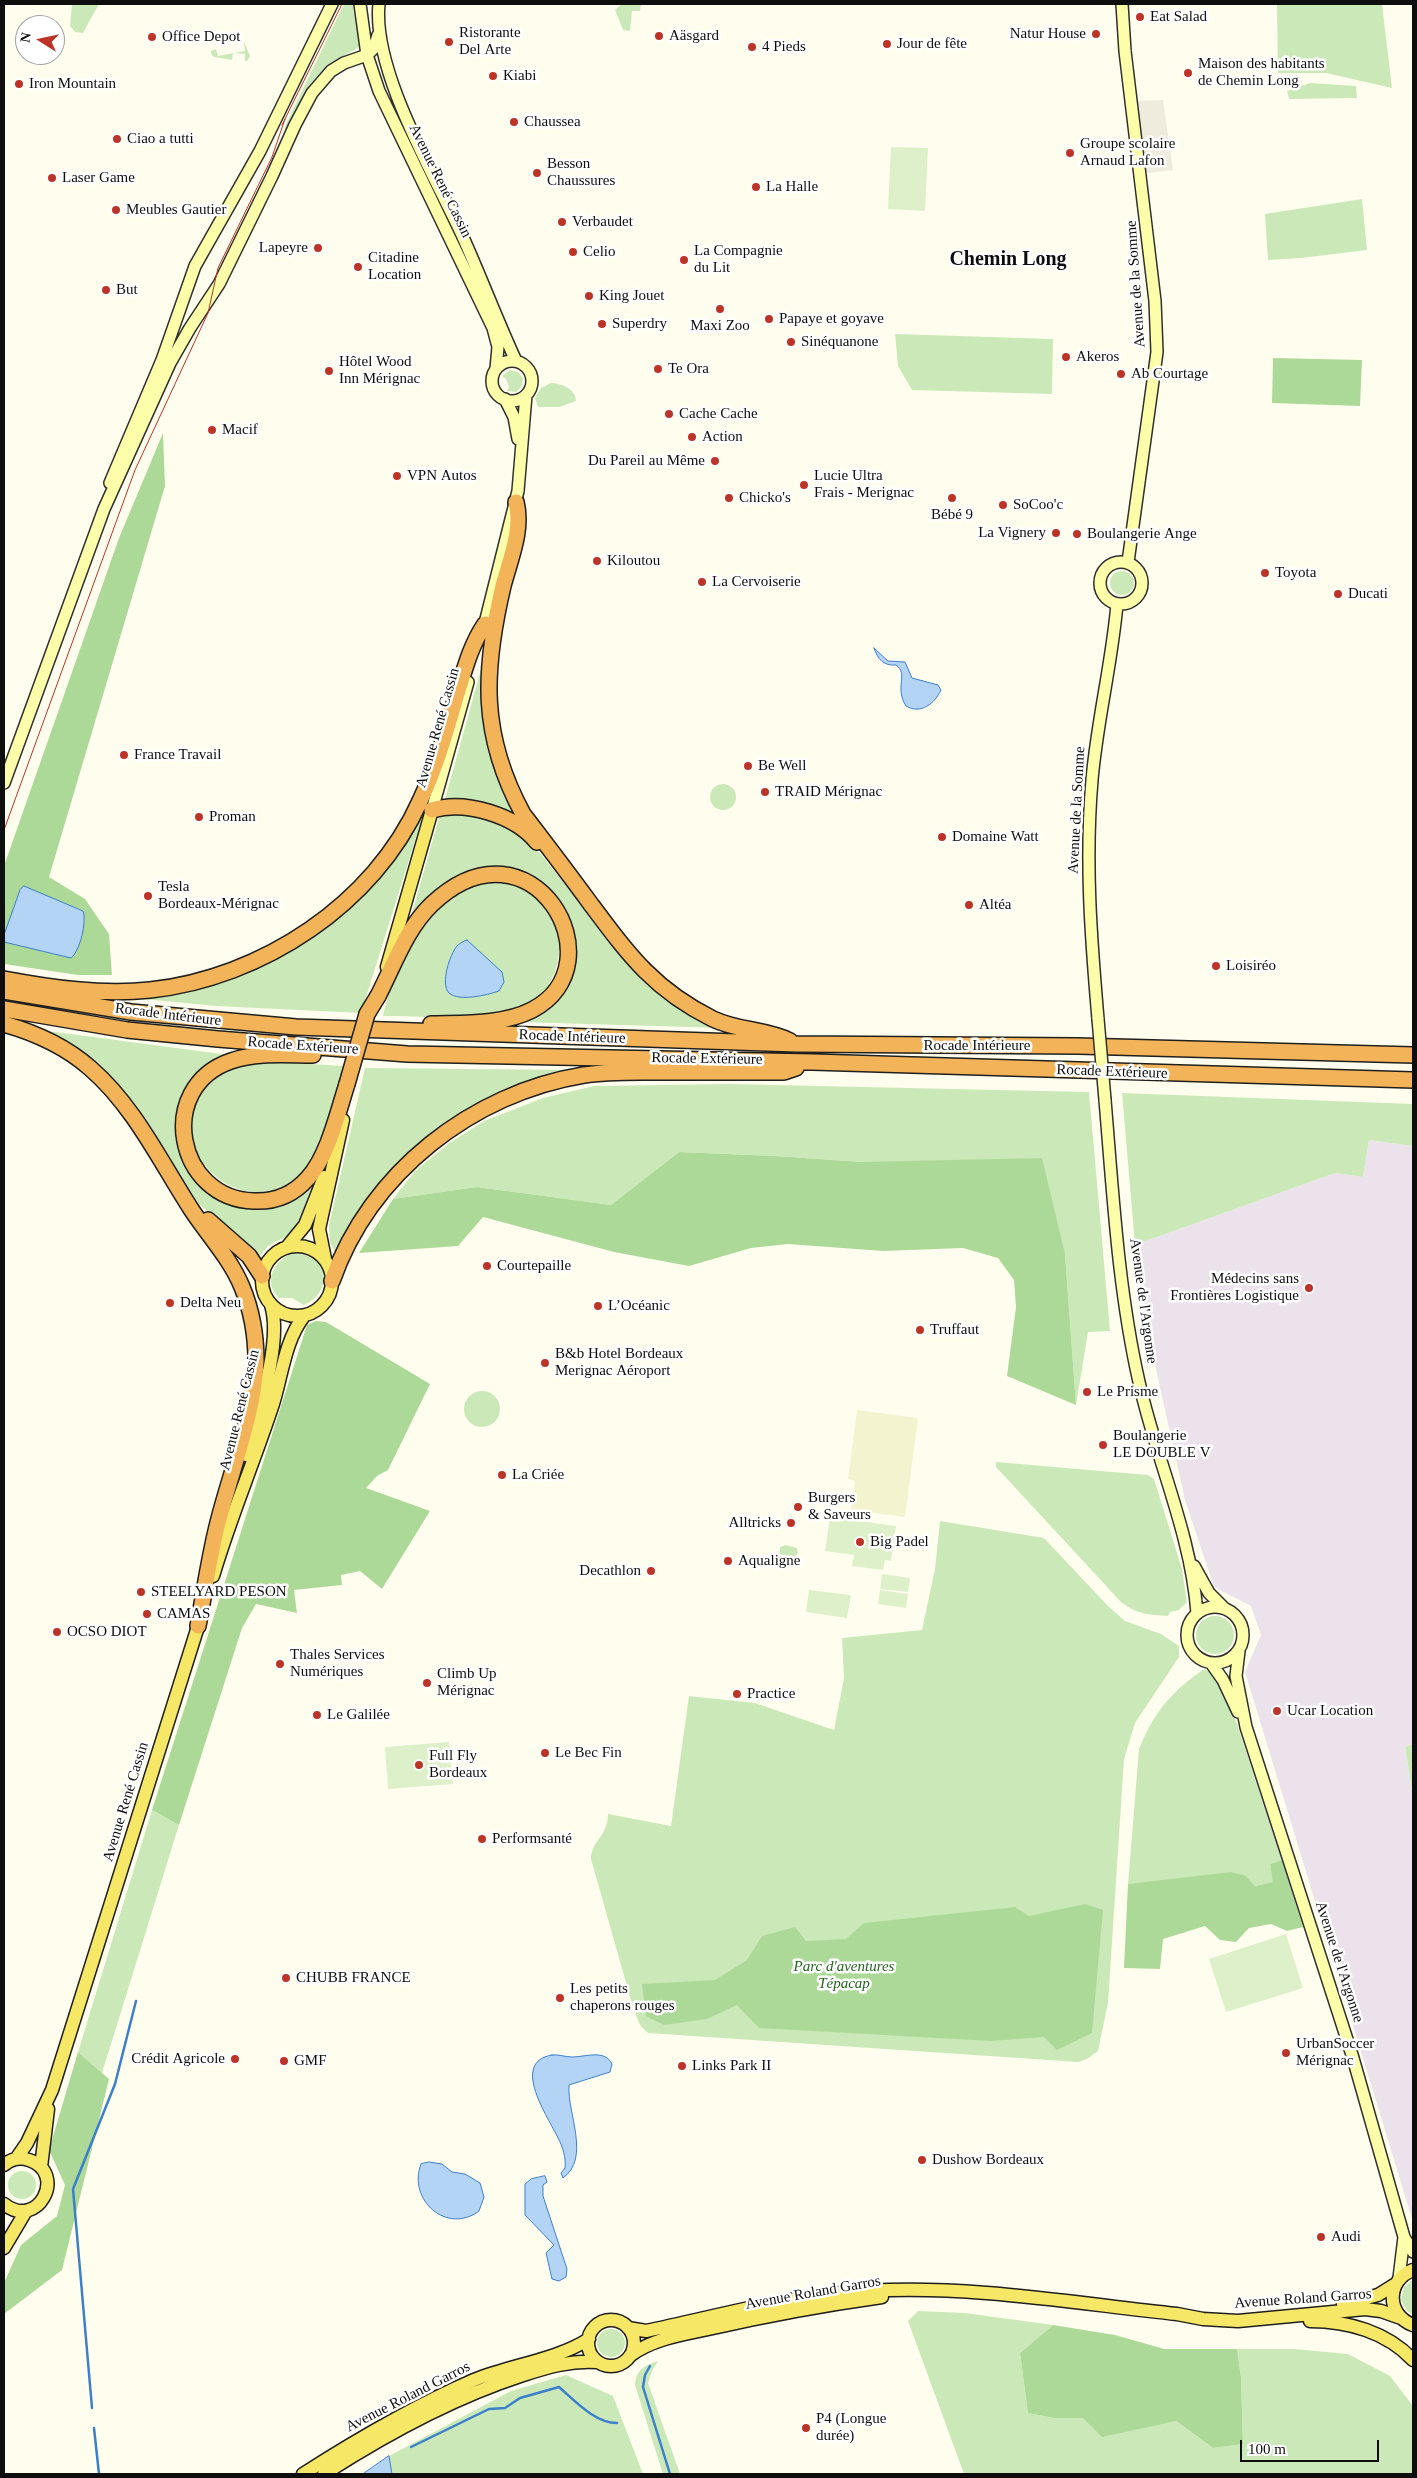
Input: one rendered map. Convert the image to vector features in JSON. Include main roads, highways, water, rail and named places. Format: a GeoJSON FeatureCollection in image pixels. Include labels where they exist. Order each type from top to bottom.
{"type":"FeatureCollection","features":[{"type":"Feature","properties":{"kind":"highway"},"geometry":{"type":"LineString","coordinates":[[516,502],[520,518],[497,615],[488,673],[488,702],[494,736],[510,790],[523,814],[627,953]]}},
{"type":"Feature","properties":{"kind":"highway"},"geometry":{"type":"LineString","coordinates":[[4,979],[45,986],[102,992],[150,990],[184,985],[223,973],[260,958],[292,941],[322,921],[365,882],[403,833],[415,811],[434,767],[474,641],[485,624]]}},
{"type":"Feature","properties":{"kind":"highway"},"geometry":{"type":"LineString","coordinates":[[432,810],[449,806],[467,808],[495,815],[515,824],[534,839],[612,941],[627,953],[662,988],[715,1020],[734,1026],[774,1033],[796,1044]]}},
{"type":"Feature","properties":{"kind":"highway"},"geometry":{"type":"LineString","coordinates":[[296,1027],[485,1021],[516,1016],[532,1010],[546,1000],[556,989],[563,975],[567,950],[563,922],[554,904],[545,894],[523,880],[495,875],[463,882],[431,905],[415,924],[367,1014],[350,1084],[319,1159],[310,1176],[287,1195],[263,1201],[236,1199],[210,1186],[192,1163],[183,1135],[186,1106],[192,1091],[204,1077],[229,1062],[248,1057],[270,1055],[408,1054]]}},
{"type":"Feature","properties":{"kind":"highway","name":"Rocade Intérieure"},"geometry":{"type":"LineString","coordinates":[[4,991],[131,1012],[296,1027],[796,1044],[1078,1046],[1413,1055]]}},
{"type":"Feature","properties":{"kind":"highway","name":"Rocade Extérieure"},"geometry":{"type":"LineString","coordinates":[[4,1009],[49,1018],[145,1032],[408,1054],[812,1062],[1413,1080]]}},
{"type":"Feature","properties":{"kind":"highway"},"geometry":{"type":"LineString","coordinates":[[4,1024],[43,1037],[67,1050],[90,1068],[126,1108],[224,1254],[242,1288],[253,1326],[256,1361],[251,1401],[218,1520],[198,1626]]}},
{"type":"Feature","properties":{"kind":"highway"},"geometry":{"type":"LineString","coordinates":[[332,1281],[338,1264],[361,1224],[388,1185],[406,1166],[425,1147],[471,1115],[505,1099],[540,1086],[584,1075],[784,1072],[812,1062]]}},
{"type":"Feature","properties":{"kind":"highway"},"geometry":{"type":"LineString","coordinates":[[184,1196],[248,1256],[262,1276]]}},
{"type":"Feature","properties":{"kind":"main road"},"geometry":{"type":"LineString","coordinates":[[104,509],[116,466],[162,360],[195,266],[260,151],[332,4]]}},
{"type":"Feature","properties":{"kind":"main road","name":"Avenue René Cassin"},"geometry":{"type":"LineString","coordinates":[[360,4],[367,55],[391,118],[470,277],[493,328],[498,347],[496,369]]}},
{"type":"Feature","properties":{"kind":"main road","name":"Avenue René Cassin"},"geometry":{"type":"LineString","coordinates":[[377,4],[378,35],[388,69],[408,119],[463,237],[516,361]]}},
{"type":"Feature","properties":{"kind":"main road","name":"Avenue de la Somme"},"geometry":{"type":"LineString","coordinates":[[1122,4],[1125,51],[1156,301],[1157,352],[1128,562]]}},
{"type":"Feature","properties":{"kind":"main road"},"geometry":{"type":"LineString","coordinates":[[4,783],[104,509],[170,363],[219,284],[309,99],[321,81],[331,71],[344,63],[367,55],[374,48],[378,35]]}},
{"type":"Feature","properties":{"kind":"main road"},"geometry":{"type":"LineString","coordinates":[[516,361],[524,365],[531,374],[532,386],[526,395],[516,401],[504,399],[498,395],[493,385],[496,369],[505,362],[516,361]]}},
{"type":"Feature","properties":{"kind":"main road","name":"Avenue René Cassin"},"geometry":{"type":"LineString","coordinates":[[378,996],[485,624],[516,502],[521,468],[526,395]]}},
{"type":"Feature","properties":{"kind":"main road","name":"Avenue René Cassin"},"geometry":{"type":"LineString","coordinates":[[504,399],[516,423],[521,468]]}},
{"type":"Feature","properties":{"kind":"main road"},"geometry":{"type":"LineString","coordinates":[[1121,561],[1128,562],[1138,569],[1143,581],[1142,587],[1136,598],[1131,602],[1117,604],[1103,594],[1100,582],[1101,576],[1109,565],[1121,561]]}},
{"type":"Feature","properties":{"kind":"main road","name":"Avenue de la Somme"},"geometry":{"type":"LineString","coordinates":[[1105,1100],[1088,899],[1088,840],[1095,749],[1117,604]]}},
{"type":"Feature","properties":{"kind":"main road"},"geometry":{"type":"LineString","coordinates":[[337,1142],[305,1225],[287,1247],[270,1258],[262,1276],[264,1291],[271,1305],[286,1314],[304,1316],[322,1306],[328,1298],[332,1281],[319,1229],[350,1084]]}},
{"type":"Feature","properties":{"kind":"main road","name":"Avenue de l'Argonne"},"geometry":{"type":"LineString","coordinates":[[1105,1100],[1117,1242],[1130,1341],[1147,1413],[1191,1560],[1197,1613]]}},
{"type":"Feature","properties":{"kind":"main road"},"geometry":{"type":"LineString","coordinates":[[287,1247],[308,1247],[325,1259]]}},
{"type":"Feature","properties":{"kind":"main road","name":"Avenue René Cassin"},"geometry":{"type":"LineString","coordinates":[[16,2159],[27,2144],[52,2090],[229,1523],[271,1351],[275,1325],[271,1305]]}},
{"type":"Feature","properties":{"kind":"main road","name":"Avenue René Cassin"},"geometry":{"type":"LineString","coordinates":[[229,1523],[272,1406],[294,1329],[304,1316]]}},
{"type":"Feature","properties":{"kind":"main road","name":"Avenue de l'Argonne"},"geometry":{"type":"LineString","coordinates":[[1191,1560],[1209,1593],[1224,1608]]}},
{"type":"Feature","properties":{"kind":"main road"},"geometry":{"type":"LineString","coordinates":[[1214,1607],[1224,1608],[1236,1616],[1242,1626],[1242,1642],[1238,1651],[1226,1661],[1211,1663],[1193,1654],[1187,1642],[1188,1627],[1197,1613],[1214,1607]]}},
{"type":"Feature","properties":{"kind":"main road","name":"Avenue de l'Argonne"},"geometry":{"type":"LineString","coordinates":[[1238,1651],[1236,1676],[1246,1727],[1353,2058],[1404,2237]]}},
{"type":"Feature","properties":{"kind":"main road","name":"Avenue de l'Argonne"},"geometry":{"type":"LineString","coordinates":[[1211,1663],[1223,1680],[1246,1727]]}},
{"type":"Feature","properties":{"kind":"main road","name":"Avenue René Cassin"},"geometry":{"type":"LineString","coordinates":[[41,2167],[52,2090]]}},
{"type":"Feature","properties":{"kind":"main road"},"geometry":{"type":"LineString","coordinates":[[4,2165],[16,2159],[34,2161],[41,2167],[47,2180],[46,2194],[38,2205],[26,2211],[17,2211],[4,2204]]}},
{"type":"Feature","properties":{"kind":"main road"},"geometry":{"type":"LineString","coordinates":[[4,2248],[26,2211]]}},
{"type":"Feature","properties":{"kind":"main road"},"geometry":{"type":"LineString","coordinates":[[1404,2237],[1413,2252]]}},
{"type":"Feature","properties":{"kind":"main road"},"geometry":{"type":"LineString","coordinates":[[1401,2318],[1392,2303],[1404,2237]]}},
{"type":"Feature","properties":{"kind":"main road","name":"Avenue Roland Garros"},"geometry":{"type":"LineString","coordinates":[[1177,2314],[1254,2314],[1317,2308],[1384,2293],[1413,2270]]}},
{"type":"Feature","properties":{"kind":"main road","name":"Avenue Roland Garros"},"geometry":{"type":"LineString","coordinates":[[628,2328],[646,2331],[827,2295],[884,2290],[1001,2293],[1177,2314],[1203,2319],[1269,2320],[1365,2309],[1389,2313],[1413,2325]]}},
{"type":"Feature","properties":{"kind":"main road","name":"Avenue Roland Garros"},"geometry":{"type":"LineString","coordinates":[[631,2355],[649,2344],[708,2329],[809,2308],[916,2291]]}},
{"type":"Feature","properties":{"kind":"main road"},"geometry":{"type":"LineString","coordinates":[[1203,2319],[1246,2325],[1324,2321],[1349,2325],[1385,2338],[1405,2351],[1413,2360]]}},
{"type":"Feature","properties":{"kind":"main road"},"geometry":{"type":"LineString","coordinates":[[608,2321],[619,2322],[628,2328],[634,2341],[631,2355],[626,2361],[614,2366],[598,2362],[590,2352],[589,2339],[598,2325],[608,2321]]}},
{"type":"Feature","properties":{"kind":"main road","name":"Avenue Roland Garros"},"geometry":{"type":"LineString","coordinates":[[303,2474],[388,2422],[448,2392],[503,2370],[574,2349],[589,2339]]}},
{"type":"Feature","properties":{"kind":"main road","name":"Avenue Roland Garros"},"geometry":{"type":"LineString","coordinates":[[324,2474],[394,2432],[474,2392],[560,2364],[578,2361],[598,2362]]}},
{"type":"Feature","properties":{"kind":"water"},"geometry":{"type":"Polygon","coordinates":[[[874,648],[888,661],[905,662],[912,678],[938,685],[941,690],[935,699],[922,708],[917,709],[906,706],[901,693],[902,677],[900,669],[896,665],[882,661],[877,656],[874,648]]]}},
{"type":"Feature","properties":{"kind":"water"},"geometry":{"type":"Polygon","coordinates":[[[24,886],[83,911],[82,936],[71,958],[4,942],[4,935],[20,890],[24,886]]]}},
{"type":"Feature","properties":{"kind":"water"},"geometry":{"type":"Polygon","coordinates":[[[467,940],[502,972],[504,982],[499,991],[481,996],[459,997],[449,993],[446,989],[446,976],[454,950],[467,940]]]}},
{"type":"Feature","properties":{"kind":"water"},"geometry":{"type":"Polygon","coordinates":[[[552,2055],[572,2057],[600,2055],[609,2059],[612,2064],[610,2072],[569,2085],[577,2147],[571,2169],[563,2178],[561,2173],[565,2168],[565,2156],[563,2149],[541,2105],[533,2079],[534,2068],[540,2060],[552,2055]]]}},
{"type":"Feature","properties":{"kind":"water"},"geometry":{"type":"Polygon","coordinates":[[[429,2162],[442,2164],[452,2172],[465,2174],[480,2183],[484,2197],[479,2211],[467,2217],[454,2219],[443,2216],[433,2210],[425,2201],[420,2190],[418,2177],[421,2164],[429,2162]]]}},
{"type":"Feature","properties":{"kind":"water"},"geometry":{"type":"Polygon","coordinates":[[[545,2176],[547,2182],[543,2185],[543,2196],[567,2269],[566,2277],[559,2281],[552,2279],[546,2253],[554,2245],[525,2215],[525,2184],[531,2179],[545,2176]]]}},
{"type":"Feature","properties":{"kind":"water"},"geometry":{"type":"Polygon","coordinates":[[[389,2456],[392,2474],[363,2474],[389,2456]]]}},
{"type":"Feature","properties":{"kind":"waterway"},"geometry":{"type":"LineString","coordinates":[[92,2408],[73,2189],[115,2084],[136,2001]]}},
{"type":"Feature","properties":{"kind":"waterway"},"geometry":{"type":"LineString","coordinates":[[650,2366],[645,2375],[643,2387],[670,2474]]}},
{"type":"Feature","properties":{"kind":"waterway"},"geometry":{"type":"LineString","coordinates":[[411,2447],[489,2409],[505,2408],[520,2398],[559,2387],[593,2415],[609,2422],[617,2423]]}},
{"type":"Feature","properties":{"kind":"waterway"},"geometry":{"type":"LineString","coordinates":[[94,2428],[99,2474]]}},
{"type":"Feature","properties":{"kind":"tram line"},"geometry":{"type":"LineString","coordinates":[[282,125],[342,4]]}},
{"type":"Feature","properties":{"kind":"tram line"},"geometry":{"type":"LineString","coordinates":[[4,830],[135,470],[208,313],[218,268],[272,157],[285,119]]}},
{"type":"Feature","properties":{"kind":"place","name":"Eat Salad"},"geometry":{"type":"Point","coordinates":[1140,17]}},
{"type":"Feature","properties":{"kind":"place","name":"Natur House"},"geometry":{"type":"Point","coordinates":[1096,34]}},
{"type":"Feature","properties":{"kind":"place","name":"Aäsgard"},"geometry":{"type":"Point","coordinates":[659,36]}},
{"type":"Feature","properties":{"kind":"place","name":"Office Depot"},"geometry":{"type":"Point","coordinates":[152,37]}},
{"type":"Feature","properties":{"kind":"place","name":"Ristorante Del Arte"},"geometry":{"type":"Point","coordinates":[449,42]}},
{"type":"Feature","properties":{"kind":"place","name":"Jour de fête"},"geometry":{"type":"Point","coordinates":[887,44]}},
{"type":"Feature","properties":{"kind":"place","name":"4 Pieds"},"geometry":{"type":"Point","coordinates":[752,47]}},
{"type":"Feature","properties":{"kind":"place","name":"Maison des habitants de Chemin Long"},"geometry":{"type":"Point","coordinates":[1188,73]}},
{"type":"Feature","properties":{"kind":"place","name":"Kiabi"},"geometry":{"type":"Point","coordinates":[493,76]}},
{"type":"Feature","properties":{"kind":"place","name":"Iron Mountain"},"geometry":{"type":"Point","coordinates":[19,84]}},
{"type":"Feature","properties":{"kind":"place","name":"Chaussea"},"geometry":{"type":"Point","coordinates":[514,122]}},
{"type":"Feature","properties":{"kind":"place","name":"Ciao a tutti"},"geometry":{"type":"Point","coordinates":[117,139]}},
{"type":"Feature","properties":{"kind":"place","name":"Groupe scolaire Arnaud Lafon"},"geometry":{"type":"Point","coordinates":[1070,153]}},
{"type":"Feature","properties":{"kind":"place","name":"Besson Chaussures"},"geometry":{"type":"Point","coordinates":[537,173]}},
{"type":"Feature","properties":{"kind":"place","name":"Laser Game"},"geometry":{"type":"Point","coordinates":[52,178]}},
{"type":"Feature","properties":{"kind":"place","name":"La Halle"},"geometry":{"type":"Point","coordinates":[756,187]}},
{"type":"Feature","properties":{"kind":"place","name":"Meubles Gautier"},"geometry":{"type":"Point","coordinates":[116,210]}},
{"type":"Feature","properties":{"kind":"place","name":"Verbaudet"},"geometry":{"type":"Point","coordinates":[562,222]}},
{"type":"Feature","properties":{"kind":"place","name":"Lapeyre"},"geometry":{"type":"Point","coordinates":[318,248]}},
{"type":"Feature","properties":{"kind":"place","name":"Celio"},"geometry":{"type":"Point","coordinates":[573,252]}},
{"type":"Feature","properties":{"kind":"place","name":"La Compagnie du Lit"},"geometry":{"type":"Point","coordinates":[684,260]}},
{"type":"Feature","properties":{"kind":"place","name":"Citadine Location"},"geometry":{"type":"Point","coordinates":[358,267]}},
{"type":"Feature","properties":{"kind":"place","name":"But"},"geometry":{"type":"Point","coordinates":[106,290]}},
{"type":"Feature","properties":{"kind":"place","name":"King Jouet"},"geometry":{"type":"Point","coordinates":[589,296]}},
{"type":"Feature","properties":{"kind":"place","name":"Maxi Zoo"},"geometry":{"type":"Point","coordinates":[720,309]}},
{"type":"Feature","properties":{"kind":"place","name":"Papaye et goyave"},"geometry":{"type":"Point","coordinates":[769,319]}},
{"type":"Feature","properties":{"kind":"place","name":"Superdry"},"geometry":{"type":"Point","coordinates":[602,324]}},
{"type":"Feature","properties":{"kind":"place","name":"Sinéquanone"},"geometry":{"type":"Point","coordinates":[791,342]}},
{"type":"Feature","properties":{"kind":"place","name":"Akeros"},"geometry":{"type":"Point","coordinates":[1066,357]}},
{"type":"Feature","properties":{"kind":"place","name":"Te Ora"},"geometry":{"type":"Point","coordinates":[658,369]}},
{"type":"Feature","properties":{"kind":"place","name":"Hôtel Wood Inn Mérignac"},"geometry":{"type":"Point","coordinates":[329,371]}},
{"type":"Feature","properties":{"kind":"place","name":"Ab Courtage"},"geometry":{"type":"Point","coordinates":[1121,374]}},
{"type":"Feature","properties":{"kind":"place","name":"Cache Cache"},"geometry":{"type":"Point","coordinates":[669,414]}},
{"type":"Feature","properties":{"kind":"place","name":"Macif"},"geometry":{"type":"Point","coordinates":[212,430]}},
{"type":"Feature","properties":{"kind":"place","name":"Action"},"geometry":{"type":"Point","coordinates":[692,437]}},
{"type":"Feature","properties":{"kind":"place","name":"Du Pareil au Même"},"geometry":{"type":"Point","coordinates":[715,461]}},
{"type":"Feature","properties":{"kind":"place","name":"VPN Autos"},"geometry":{"type":"Point","coordinates":[397,476]}},
{"type":"Feature","properties":{"kind":"place","name":"Lucie Ultra Frais - Merignac"},"geometry":{"type":"Point","coordinates":[804,485]}},
{"type":"Feature","properties":{"kind":"place","name":"Chicko's"},"geometry":{"type":"Point","coordinates":[729,498]}},
{"type":"Feature","properties":{"kind":"place","name":"Bébé 9"},"geometry":{"type":"Point","coordinates":[952,498]}},
{"type":"Feature","properties":{"kind":"place","name":"SoCoo'c"},"geometry":{"type":"Point","coordinates":[1003,505]}},
{"type":"Feature","properties":{"kind":"place","name":"La Vignery"},"geometry":{"type":"Point","coordinates":[1056,533]}},
{"type":"Feature","properties":{"kind":"place","name":"Boulangerie Ange"},"geometry":{"type":"Point","coordinates":[1077,534]}},
{"type":"Feature","properties":{"kind":"place","name":"Kiloutou"},"geometry":{"type":"Point","coordinates":[597,561]}},
{"type":"Feature","properties":{"kind":"place","name":"Toyota"},"geometry":{"type":"Point","coordinates":[1265,573]}},
{"type":"Feature","properties":{"kind":"place","name":"La Cervoiserie"},"geometry":{"type":"Point","coordinates":[702,582]}},
{"type":"Feature","properties":{"kind":"place","name":"Ducati"},"geometry":{"type":"Point","coordinates":[1338,594]}},
{"type":"Feature","properties":{"kind":"place","name":"France Travail"},"geometry":{"type":"Point","coordinates":[124,755]}},
{"type":"Feature","properties":{"kind":"place","name":"Be Well"},"geometry":{"type":"Point","coordinates":[748,766]}},
{"type":"Feature","properties":{"kind":"place","name":"TRAID Mérignac"},"geometry":{"type":"Point","coordinates":[765,792]}},
{"type":"Feature","properties":{"kind":"place","name":"Proman"},"geometry":{"type":"Point","coordinates":[199,817]}},
{"type":"Feature","properties":{"kind":"place","name":"Domaine Watt"},"geometry":{"type":"Point","coordinates":[942,837]}},
{"type":"Feature","properties":{"kind":"place","name":"Tesla Bordeaux-Mérignac"},"geometry":{"type":"Point","coordinates":[148,896]}},
{"type":"Feature","properties":{"kind":"place","name":"Altéa"},"geometry":{"type":"Point","coordinates":[969,905]}},
{"type":"Feature","properties":{"kind":"place","name":"Loisiréo"},"geometry":{"type":"Point","coordinates":[1216,966]}},
{"type":"Feature","properties":{"kind":"place","name":"Courtepaille"},"geometry":{"type":"Point","coordinates":[487,1266]}},
{"type":"Feature","properties":{"kind":"place","name":"Médecins sans Frontières Logistique"},"geometry":{"type":"Point","coordinates":[1309,1288]}},
{"type":"Feature","properties":{"kind":"place","name":"Delta Neu"},"geometry":{"type":"Point","coordinates":[170,1303]}},
{"type":"Feature","properties":{"kind":"place","name":"L’Océanic"},"geometry":{"type":"Point","coordinates":[598,1306]}},
{"type":"Feature","properties":{"kind":"place","name":"Truffaut"},"geometry":{"type":"Point","coordinates":[920,1330]}},
{"type":"Feature","properties":{"kind":"place","name":"B&b Hotel Bordeaux Merignac Aéroport"},"geometry":{"type":"Point","coordinates":[545,1363]}},
{"type":"Feature","properties":{"kind":"place","name":"Le Prisme"},"geometry":{"type":"Point","coordinates":[1087,1392]}},
{"type":"Feature","properties":{"kind":"place","name":"Boulangerie LE DOUBLE V"},"geometry":{"type":"Point","coordinates":[1103,1445]}},
{"type":"Feature","properties":{"kind":"place","name":"La Criée"},"geometry":{"type":"Point","coordinates":[502,1475]}},
{"type":"Feature","properties":{"kind":"place","name":"Burgers & Saveurs"},"geometry":{"type":"Point","coordinates":[798,1507]}},
{"type":"Feature","properties":{"kind":"place","name":"Alltricks"},"geometry":{"type":"Point","coordinates":[791,1523]}},
{"type":"Feature","properties":{"kind":"place","name":"Big Padel"},"geometry":{"type":"Point","coordinates":[860,1542]}},
{"type":"Feature","properties":{"kind":"place","name":"Aqualigne"},"geometry":{"type":"Point","coordinates":[728,1561]}},
{"type":"Feature","properties":{"kind":"place","name":"Decathlon"},"geometry":{"type":"Point","coordinates":[651,1571]}},
{"type":"Feature","properties":{"kind":"place","name":"STEELYARD PESON"},"geometry":{"type":"Point","coordinates":[141,1592]}},
{"type":"Feature","properties":{"kind":"place","name":"CAMAS"},"geometry":{"type":"Point","coordinates":[147,1614]}},
{"type":"Feature","properties":{"kind":"place","name":"OCSO DIOT"},"geometry":{"type":"Point","coordinates":[57,1632]}},
{"type":"Feature","properties":{"kind":"place","name":"Thales Services Numériques"},"geometry":{"type":"Point","coordinates":[280,1664]}},
{"type":"Feature","properties":{"kind":"place","name":"Climb Up Mérignac"},"geometry":{"type":"Point","coordinates":[427,1683]}},
{"type":"Feature","properties":{"kind":"place","name":"Practice"},"geometry":{"type":"Point","coordinates":[737,1694]}},
{"type":"Feature","properties":{"kind":"place","name":"Ucar Location"},"geometry":{"type":"Point","coordinates":[1277,1711]}},
{"type":"Feature","properties":{"kind":"place","name":"Le Galilée"},"geometry":{"type":"Point","coordinates":[317,1715]}},
{"type":"Feature","properties":{"kind":"place","name":"Le Bec Fin"},"geometry":{"type":"Point","coordinates":[545,1753]}},
{"type":"Feature","properties":{"kind":"place","name":"Full Fly Bordeaux"},"geometry":{"type":"Point","coordinates":[419,1765]}},
{"type":"Feature","properties":{"kind":"place","name":"Performsanté"},"geometry":{"type":"Point","coordinates":[482,1839]}},
{"type":"Feature","properties":{"kind":"place","name":"CHUBB FRANCE"},"geometry":{"type":"Point","coordinates":[286,1978]}},
{"type":"Feature","properties":{"kind":"place","name":"Les petits chaperons rouges"},"geometry":{"type":"Point","coordinates":[560,1998]}},
{"type":"Feature","properties":{"kind":"place","name":"UrbanSoccer Mérignac"},"geometry":{"type":"Point","coordinates":[1286,2053]}},
{"type":"Feature","properties":{"kind":"place","name":"Crédit Agricole"},"geometry":{"type":"Point","coordinates":[235,2059]}},
{"type":"Feature","properties":{"kind":"place","name":"GMF"},"geometry":{"type":"Point","coordinates":[284,2061]}},
{"type":"Feature","properties":{"kind":"place","name":"Links Park II"},"geometry":{"type":"Point","coordinates":[682,2066]}},
{"type":"Feature","properties":{"kind":"place","name":"Dushow Bordeaux"},"geometry":{"type":"Point","coordinates":[922,2160]}},
{"type":"Feature","properties":{"kind":"place","name":"Audi"},"geometry":{"type":"Point","coordinates":[1321,2237]}},
{"type":"Feature","properties":{"kind":"place","name":"P4 (Longue durée)"},"geometry":{"type":"Point","coordinates":[806,2428]}},
{"type":"Feature","properties":{"kind":"district","name":"Chemin Long"},"geometry":{"type":"Point","coordinates":[1008,260]}},
{"type":"Feature","properties":{"kind":"park label","name":"Parc d'aventures Tépacap"},"geometry":{"type":"Point","coordinates":[844,1976]}}]}
